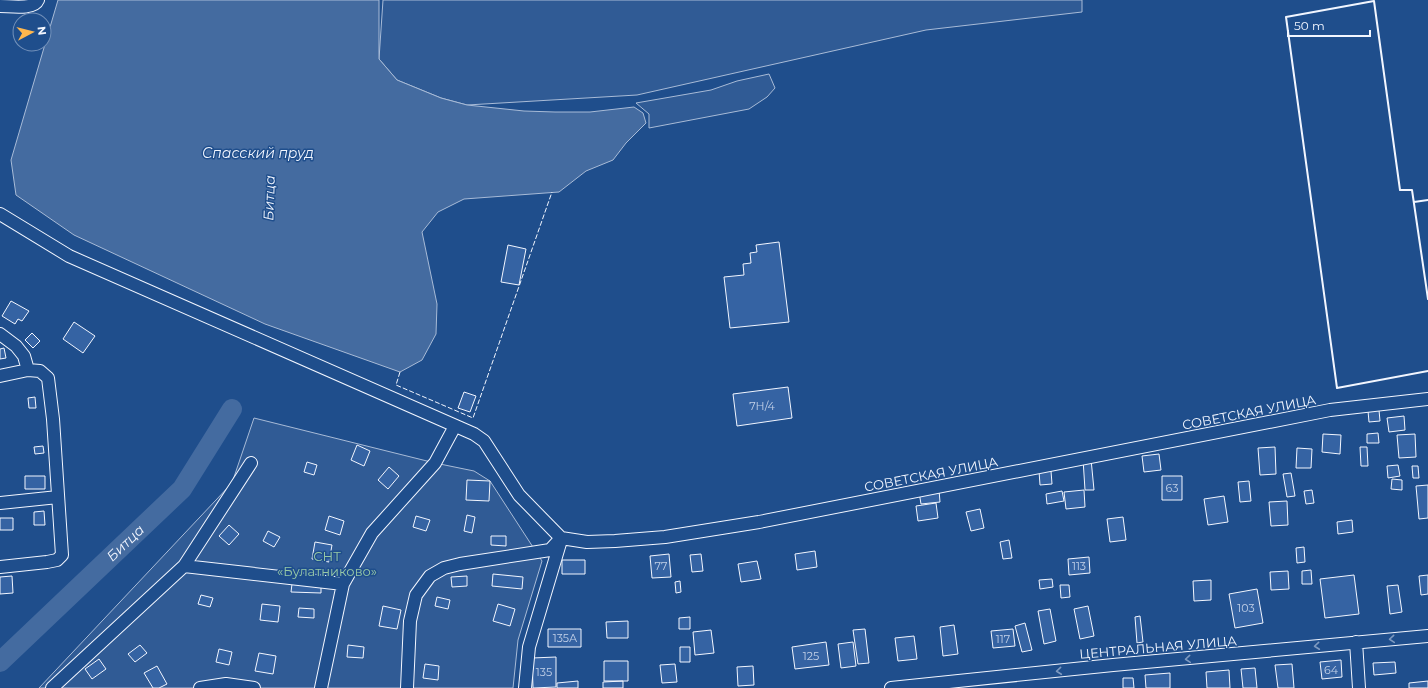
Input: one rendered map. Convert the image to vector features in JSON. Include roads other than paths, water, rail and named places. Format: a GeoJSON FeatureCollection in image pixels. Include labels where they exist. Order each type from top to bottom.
{"type":"FeatureCollection","features":[{"type":"Feature","properties":{"kind":"street"},"geometry":{"type":"LineString","coordinates":[[0,6],[32,7],[38,0]]}},
{"type":"Feature","properties":{"kind":"street"},"geometry":{"type":"LineString","coordinates":[[0,214],[69,256],[474,434],[484,441],[519,495],[561,538]]}},
{"type":"Feature","properties":{"kind":"street"},"geometry":{"type":"LineString","coordinates":[[0,334],[16,346],[24,356],[28,370]]}},
{"type":"Feature","properties":{"kind":"street"},"geometry":{"type":"LineString","coordinates":[[0,376],[28,370],[40,371],[48,378],[53,419],[62,555],[57,560],[47,562],[0,567]]}},
{"type":"Feature","properties":{"kind":"street","name":"СОВЕТСКАЯ УЛИЦА"},"geometry":{"type":"LineString","coordinates":[[561,538],[588,542],[665,537],[759,522],[1330,410],[1428,399]]}},
{"type":"Feature","properties":{"kind":"street"},"geometry":{"type":"LineString","coordinates":[[321,688],[343,584],[372,533],[435,463],[455,426]]}},
{"type":"Feature","properties":{"kind":"street"},"geometry":{"type":"LineString","coordinates":[[52,688],[184,566],[251,463]]}},
{"type":"Feature","properties":{"kind":"street"},"geometry":{"type":"LineString","coordinates":[[0,503],[58,497]]}},
{"type":"Feature","properties":{"kind":"street"},"geometry":{"type":"LineString","coordinates":[[407,688],[410,622],[416,595],[430,576],[444,568],[460,564],[550,550],[561,538]]}},
{"type":"Feature","properties":{"kind":"street"},"geometry":{"type":"LineString","coordinates":[[525,688],[529,647],[561,538]]}},
{"type":"Feature","properties":{"kind":"street"},"geometry":{"type":"LineString","coordinates":[[184,566],[343,584]]}},
{"type":"Feature","properties":{"kind":"street","name":"ЦЕНТРАЛЬНАЯ УЛИЦА"},"geometry":{"type":"LineString","coordinates":[[891,688],[1113,665],[1428,636]]}},
{"type":"Feature","properties":{"kind":"street"},"geometry":{"type":"LineString","coordinates":[[1356,642],[1359,688]]}},
{"type":"Feature","properties":{"kind":"street"},"geometry":{"type":"LineString","coordinates":[[200,688],[226,684],[254,688]]}},
{"type":"Feature","properties":{"kind":"water","name":"Спасский пруд"},"geometry":{"type":"Polygon","coordinates":[[[58,0],[379,0],[379,59],[397,80],[441,98],[467,105],[524,111],[555,112],[590,112],[634,107],[643,113],[646,123],[626,143],[613,160],[586,171],[559,192],[464,199],[438,212],[422,232],[437,304],[436,334],[422,360],[400,372],[265,324],[74,235],[16,195],[11,160],[43,52],[52,52],[52,20],[58,0]]]}},
{"type":"Feature","properties":{"kind":"waterway","name":"Битца"},"geometry":{"type":"LineString","coordinates":[[0,662],[182,489],[232,409]]}},
{"type":"Feature","properties":{"kind":"park label","name":"СНТ «Булатниково»"},"geometry":{"type":"Point","coordinates":[327,564]}}]}
